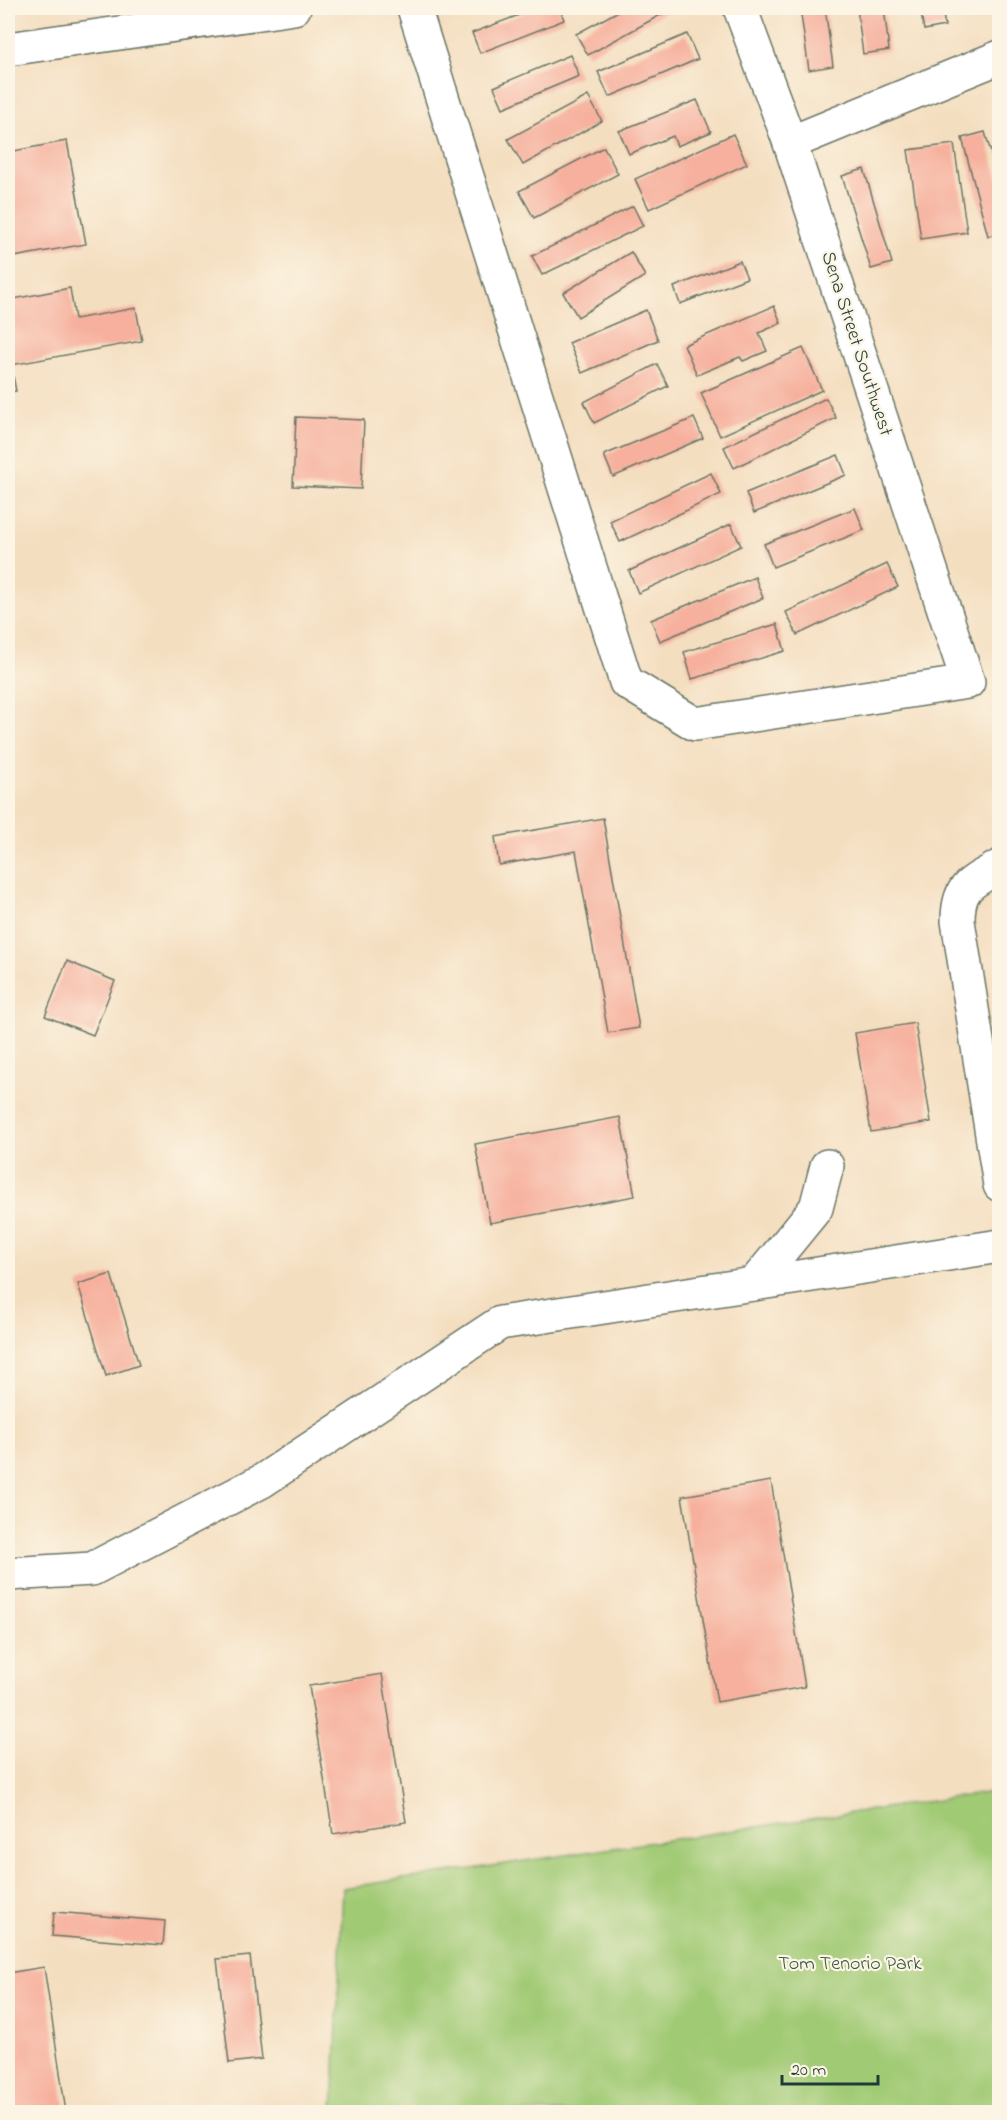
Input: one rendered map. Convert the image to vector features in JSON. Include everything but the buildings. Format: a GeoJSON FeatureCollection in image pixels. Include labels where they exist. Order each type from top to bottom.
{"type":"FeatureCollection","features":[{"type":"Feature","properties":{"kind":"street"},"geometry":{"type":"LineString","coordinates":[[8,48],[294,8]]}},
{"type":"Feature","properties":{"kind":"street","name":"Sena Street Southwest"},"geometry":{"type":"LineString","coordinates":[[414,8],[626,682],[695,724],[968,682],[790,143],[740,8]]}},
{"type":"Feature","properties":{"kind":"street"},"geometry":{"type":"LineString","coordinates":[[790,143],[999,57]]}},
{"type":"Feature","properties":{"kind":"street"},"geometry":{"type":"LineString","coordinates":[[999,866],[969,884],[958,901],[958,921],[999,1181]]}},
{"type":"Feature","properties":{"kind":"street"},"geometry":{"type":"LineString","coordinates":[[754,1284],[816,1208],[827,1166]]}},
{"type":"Feature","properties":{"kind":"street"},"geometry":{"type":"LineString","coordinates":[[8,1574],[92,1569],[262,1481],[500,1323],[999,1245]]}},
{"type":"Feature","properties":{"kind":"green space","name":"Tom Tenorio Park"},"geometry":{"type":"Polygon","coordinates":[[[999,1791],[999,2112],[333,2112],[343,1888],[999,1791]]]}}]}
